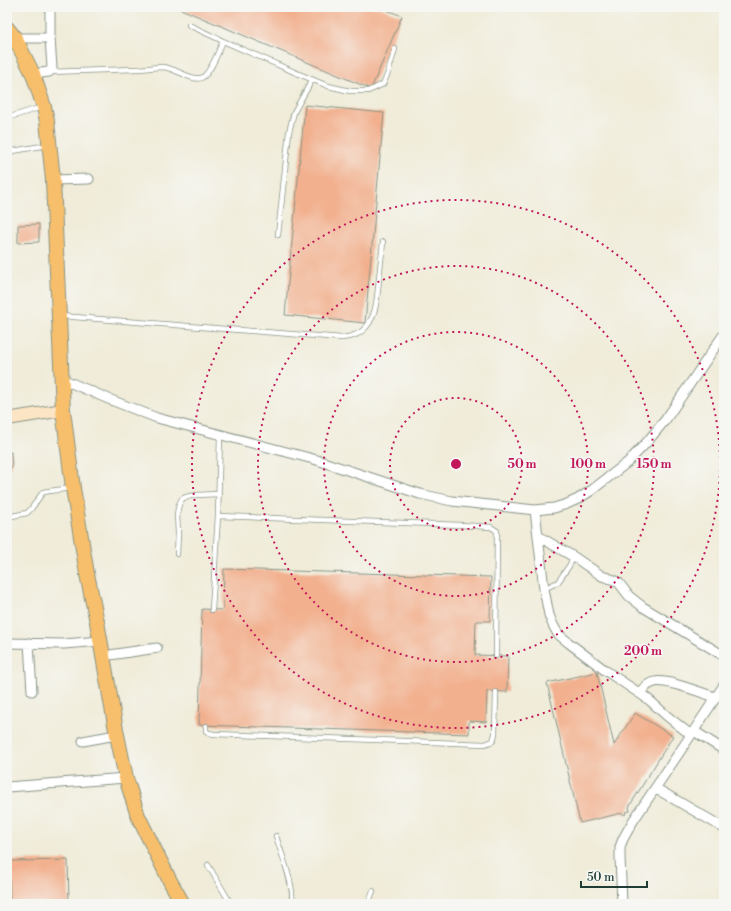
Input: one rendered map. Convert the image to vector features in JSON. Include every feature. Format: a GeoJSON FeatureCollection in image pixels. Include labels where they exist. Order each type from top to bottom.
{"type":"FeatureCollection","features":[{"type":"Feature","properties":{"kind":"main road"},"geometry":{"type":"LineString","coordinates":[[11,33],[33,74],[47,121],[53,180],[63,410],[73,488],[87,574],[103,656],[116,735],[133,803],[144,829],[183,904]]}},
{"type":"Feature","properties":{"kind":"street"},"geometry":{"type":"LineString","coordinates":[[33,74],[49,72],[52,68],[50,7]]}},
{"type":"Feature","properties":{"kind":"street"},"geometry":{"type":"LineString","coordinates":[[11,33],[50,38]]}},
{"type":"Feature","properties":{"kind":"street"},"geometry":{"type":"LineString","coordinates":[[53,180],[89,179]]}},
{"type":"Feature","properties":{"kind":"street"},"geometry":{"type":"LineString","coordinates":[[62,379],[157,418],[318,460],[420,494],[452,501],[535,510],[554,508],[578,499],[628,462],[648,442],[666,419],[724,334]]}},
{"type":"Feature","properties":{"kind":"street"},"geometry":{"type":"LineString","coordinates":[[7,419],[63,410]]}},
{"type":"Feature","properties":{"kind":"street"},"geometry":{"type":"LineString","coordinates":[[535,510],[544,589],[549,615],[558,634],[606,671],[648,699],[667,716],[692,733],[724,750]]}},
{"type":"Feature","properties":{"kind":"street"},"geometry":{"type":"LineString","coordinates":[[538,536],[574,557],[602,576],[619,583],[629,596],[643,607],[724,656]]}},
{"type":"Feature","properties":{"kind":"street"},"geometry":{"type":"LineString","coordinates":[[7,643],[64,644],[100,641]]}},
{"type":"Feature","properties":{"kind":"street"},"geometry":{"type":"LineString","coordinates":[[29,643],[32,691]]}},
{"type":"Feature","properties":{"kind":"street"},"geometry":{"type":"LineString","coordinates":[[103,656],[157,648]]}},
{"type":"Feature","properties":{"kind":"street"},"geometry":{"type":"LineString","coordinates":[[639,693],[650,683],[659,682],[680,686],[715,698]]}},
{"type":"Feature","properties":{"kind":"street"},"geometry":{"type":"LineString","coordinates":[[622,904],[620,847],[623,839],[633,821],[724,684]]}},
{"type":"Feature","properties":{"kind":"street"},"geometry":{"type":"LineString","coordinates":[[83,741],[116,735]]}},
{"type":"Feature","properties":{"kind":"street"},"geometry":{"type":"LineString","coordinates":[[7,787],[126,778]]}},
{"type":"Feature","properties":{"kind":"street"},"geometry":{"type":"LineString","coordinates":[[655,788],[724,828]]}},
{"type":"Feature","properties":{"kind":"lane"},"geometry":{"type":"LineString","coordinates":[[189,25],[312,80],[328,86],[350,91],[368,91],[383,84],[395,49]]}},
{"type":"Feature","properties":{"kind":"lane"},"geometry":{"type":"LineString","coordinates":[[49,72],[136,70],[163,67],[173,69],[194,78],[199,78],[206,75],[222,41]]}},
{"type":"Feature","properties":{"kind":"lane"},"geometry":{"type":"LineString","coordinates":[[278,235],[291,122],[294,112],[312,80]]}},
{"type":"Feature","properties":{"kind":"lane"},"geometry":{"type":"LineString","coordinates":[[7,118],[44,107]]}},
{"type":"Feature","properties":{"kind":"lane"},"geometry":{"type":"LineString","coordinates":[[7,152],[49,144]]}},
{"type":"Feature","properties":{"kind":"lane"},"geometry":{"type":"LineString","coordinates":[[59,316],[342,338],[353,337],[362,332],[369,323],[374,312],[377,300],[383,242]]}},
{"type":"Feature","properties":{"kind":"lane"},"geometry":{"type":"LineString","coordinates":[[212,610],[218,516],[220,435]]}},
{"type":"Feature","properties":{"kind":"lane"},"geometry":{"type":"LineString","coordinates":[[7,518],[27,513],[31,510],[43,492],[73,488]]}},
{"type":"Feature","properties":{"kind":"lane"},"geometry":{"type":"LineString","coordinates":[[177,554],[177,514],[179,504],[182,499],[196,495],[219,494]]}},
{"type":"Feature","properties":{"kind":"lane"},"geometry":{"type":"LineString","coordinates":[[218,516],[491,527],[497,531],[496,656]]}},
{"type":"Feature","properties":{"kind":"lane"},"geometry":{"type":"LineString","coordinates":[[544,589],[558,582],[574,557]]}},
{"type":"Feature","properties":{"kind":"lane"},"geometry":{"type":"LineString","coordinates":[[206,726],[206,731],[214,734],[485,744],[492,741],[495,734],[496,692]]}},
{"type":"Feature","properties":{"kind":"lane"},"geometry":{"type":"LineString","coordinates":[[276,836],[293,892],[291,904]]}},
{"type":"Feature","properties":{"kind":"lane"},"geometry":{"type":"LineString","coordinates":[[208,865],[231,904]]}},
{"type":"Feature","properties":{"kind":"lane"},"geometry":{"type":"LineString","coordinates":[[368,904],[373,891]]}},
{"type":"Feature","properties":{"kind":"building"},"geometry":{"type":"Polygon","coordinates":[[[176,7],[379,7],[402,16],[371,89],[176,7]]]}},
{"type":"Feature","properties":{"kind":"building"},"geometry":{"type":"Polygon","coordinates":[[[305,105],[384,113],[365,323],[285,315],[305,105]]]}},
{"type":"Feature","properties":{"kind":"building"},"geometry":{"type":"Polygon","coordinates":[[[39,224],[39,242],[18,243],[18,225],[39,224]]]}},
{"type":"Feature","properties":{"kind":"building"},"geometry":{"type":"Polygon","coordinates":[[[11,452],[12,468],[7,468],[7,453],[11,452]]]}},
{"type":"Feature","properties":{"kind":"building"},"geometry":{"type":"Polygon","coordinates":[[[224,569],[491,577],[490,621],[476,621],[475,655],[508,656],[507,692],[487,691],[486,722],[469,721],[469,734],[199,725],[202,609],[223,610],[224,569]]]}},
{"type":"Feature","properties":{"kind":"building"},"geometry":{"type":"Polygon","coordinates":[[[597,672],[614,745],[635,713],[673,736],[629,807],[630,811],[626,812],[625,815],[622,813],[580,823],[547,683],[597,672]]]}},
{"type":"Feature","properties":{"kind":"building"},"geometry":{"type":"Polygon","coordinates":[[[68,860],[69,904],[10,904],[9,861],[68,860]]]}}]}
